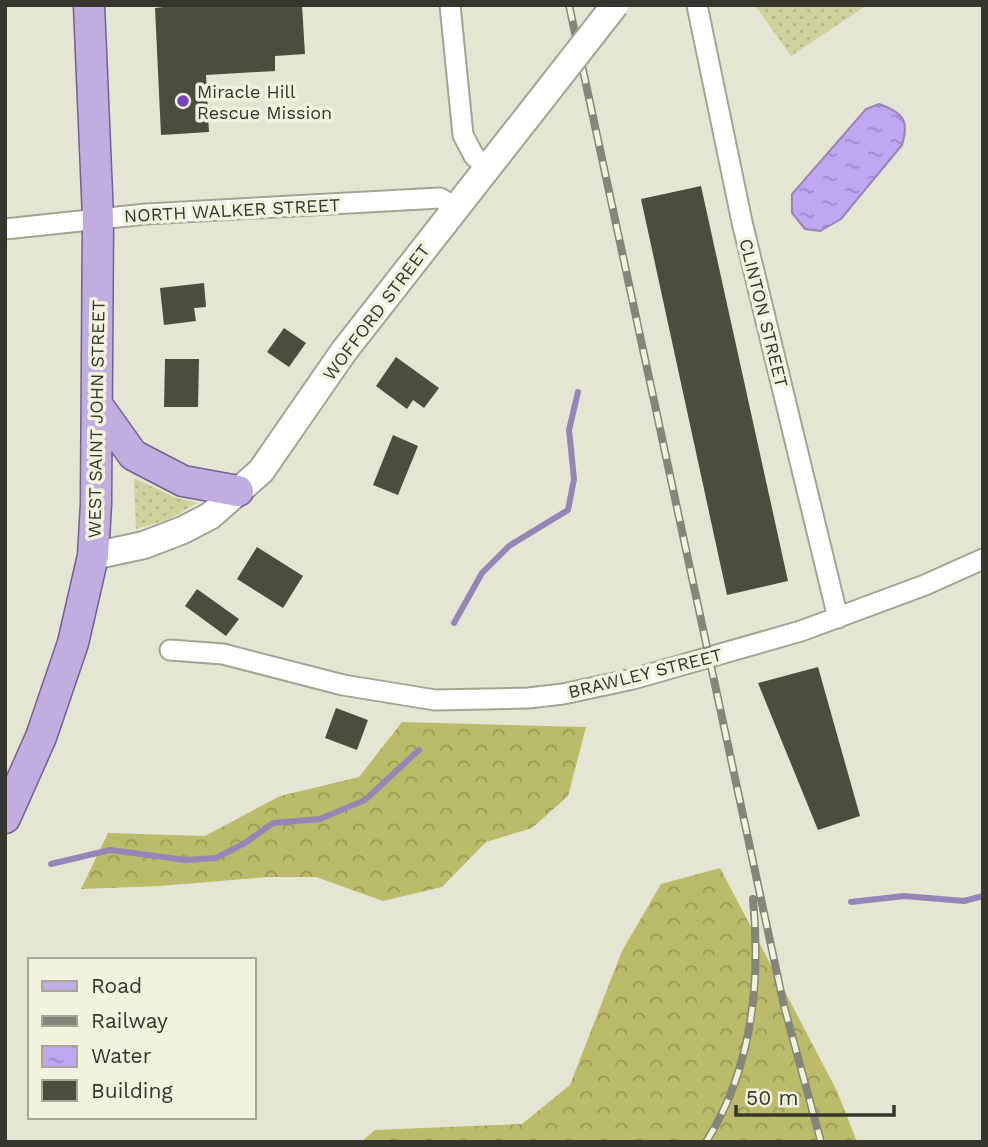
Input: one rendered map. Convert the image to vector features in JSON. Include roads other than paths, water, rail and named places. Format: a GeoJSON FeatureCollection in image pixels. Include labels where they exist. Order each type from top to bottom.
{"type":"FeatureCollection","features":[{"type":"Feature","properties":{"kind":"main road","name":"WEST SAINT JOHN STREET"},"geometry":{"type":"LineString","coordinates":[[5,818],[41,737],[73,643],[93,556],[98,218],[89,5]]}},
{"type":"Feature","properties":{"kind":"main road"},"geometry":{"type":"LineString","coordinates":[[97,406],[134,454],[183,481],[238,491]]}},
{"type":"Feature","properties":{"kind":"street"},"geometry":{"type":"LineString","coordinates":[[450,5],[463,135],[474,156],[488,168]]}},
{"type":"Feature","properties":{"kind":"street","name":"WOFFORD STREET"},"geometry":{"type":"LineString","coordinates":[[93,556],[144,545],[183,530],[210,516],[261,471],[344,351],[615,5]]}},
{"type":"Feature","properties":{"kind":"street","name":"CLINTON STREET"},"geometry":{"type":"LineString","coordinates":[[697,5],[742,222],[838,618]]}},
{"type":"Feature","properties":{"kind":"street","name":"NORTH WALKER STREET"},"geometry":{"type":"LineString","coordinates":[[5,229],[146,214],[440,198],[457,208]]}},
{"type":"Feature","properties":{"kind":"street","name":"BRAWLEY STREET"},"geometry":{"type":"LineString","coordinates":[[170,650],[222,654],[388,694],[435,700],[492,700],[563,694],[599,688],[838,618],[925,585],[983,559]]}},
{"type":"Feature","properties":{"kind":"water"},"geometry":{"type":"Polygon","coordinates":[[[879,104],[893,110],[902,118],[905,129],[902,145],[841,219],[820,231],[805,229],[792,213],[792,194],[866,109],[879,104]]]}},
{"type":"Feature","properties":{"kind":"waterway"},"geometry":{"type":"LineString","coordinates":[[454,623],[482,573],[509,546],[568,510],[574,479],[569,430],[578,392]]}},
{"type":"Feature","properties":{"kind":"waterway"},"geometry":{"type":"LineString","coordinates":[[51,864],[110,850],[186,860],[216,858],[245,843],[273,823],[320,819],[365,800],[419,750]]}},
{"type":"Feature","properties":{"kind":"waterway"},"geometry":{"type":"LineString","coordinates":[[851,902],[904,896],[964,901],[983,896]]}},
{"type":"Feature","properties":{"kind":"railway"},"geometry":{"type":"LineString","coordinates":[[569,5],[784,1006],[821,1142]]}},
{"type":"Feature","properties":{"kind":"railway"},"geometry":{"type":"LineString","coordinates":[[706,1142],[734,1085],[750,1025],[756,962],[753,899]]}},
{"type":"Feature","properties":{"kind":"place","name":"Miracle Hill Rescue Mission"},"geometry":{"type":"Point","coordinates":[183,101]}}]}
